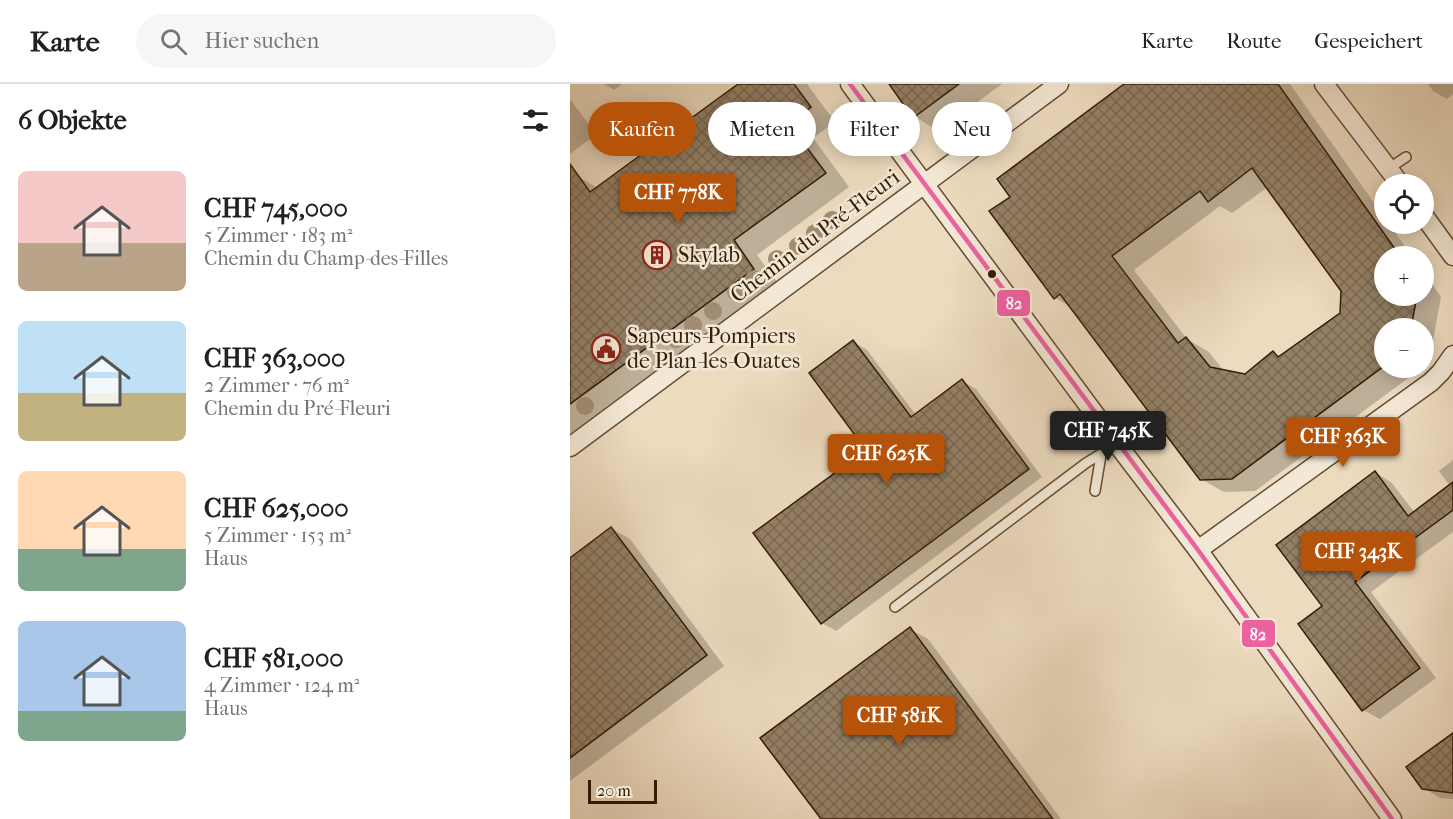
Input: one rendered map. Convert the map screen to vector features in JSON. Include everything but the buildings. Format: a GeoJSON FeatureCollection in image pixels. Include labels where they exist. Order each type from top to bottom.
{"type":"FeatureCollection","features":[{"type":"Feature","properties":{"kind":"street"},"geometry":{"type":"LineString","coordinates":[[850,84],[1198,550],[1392,819]]}},
{"type":"Feature","properties":{"kind":"street","name":"Chemin du Pré-Fleuri"},"geometry":{"type":"LineString","coordinates":[[570,447],[1059,84]]}},
{"type":"Feature","properties":{"kind":"street"},"geometry":{"type":"LineString","coordinates":[[1324,84],[1392,174]]}},
{"type":"Feature","properties":{"kind":"street"},"geometry":{"type":"LineString","coordinates":[[1434,229],[1453,255]]}},
{"type":"Feature","properties":{"kind":"street"},"geometry":{"type":"LineString","coordinates":[[1198,550],[1431,382],[1442,372],[1453,355]]}},
{"type":"Feature","properties":{"kind":"lane"},"geometry":{"type":"LineString","coordinates":[[1388,169],[1406,157]]}},
{"type":"Feature","properties":{"kind":"lane"},"geometry":{"type":"LineString","coordinates":[[895,607],[1086,463],[1117,444]]}},
{"type":"Feature","properties":{"kind":"lane"},"geometry":{"type":"LineString","coordinates":[[1095,491],[1101,455]]}},
{"type":"Feature","properties":{"kind":"transit line","name":"82"},"geometry":{"type":"LineString","coordinates":[[850,84],[1198,550],[1392,819]]}},
{"type":"Feature","properties":{"kind":"place","name":"Skylab"},"geometry":{"type":"Point","coordinates":[657,255]}},
{"type":"Feature","properties":{"kind":"place","name":"Sapeurs-Pompiers de Plan-les-Ouates"},"geometry":{"type":"Point","coordinates":[606,349]}}]}
